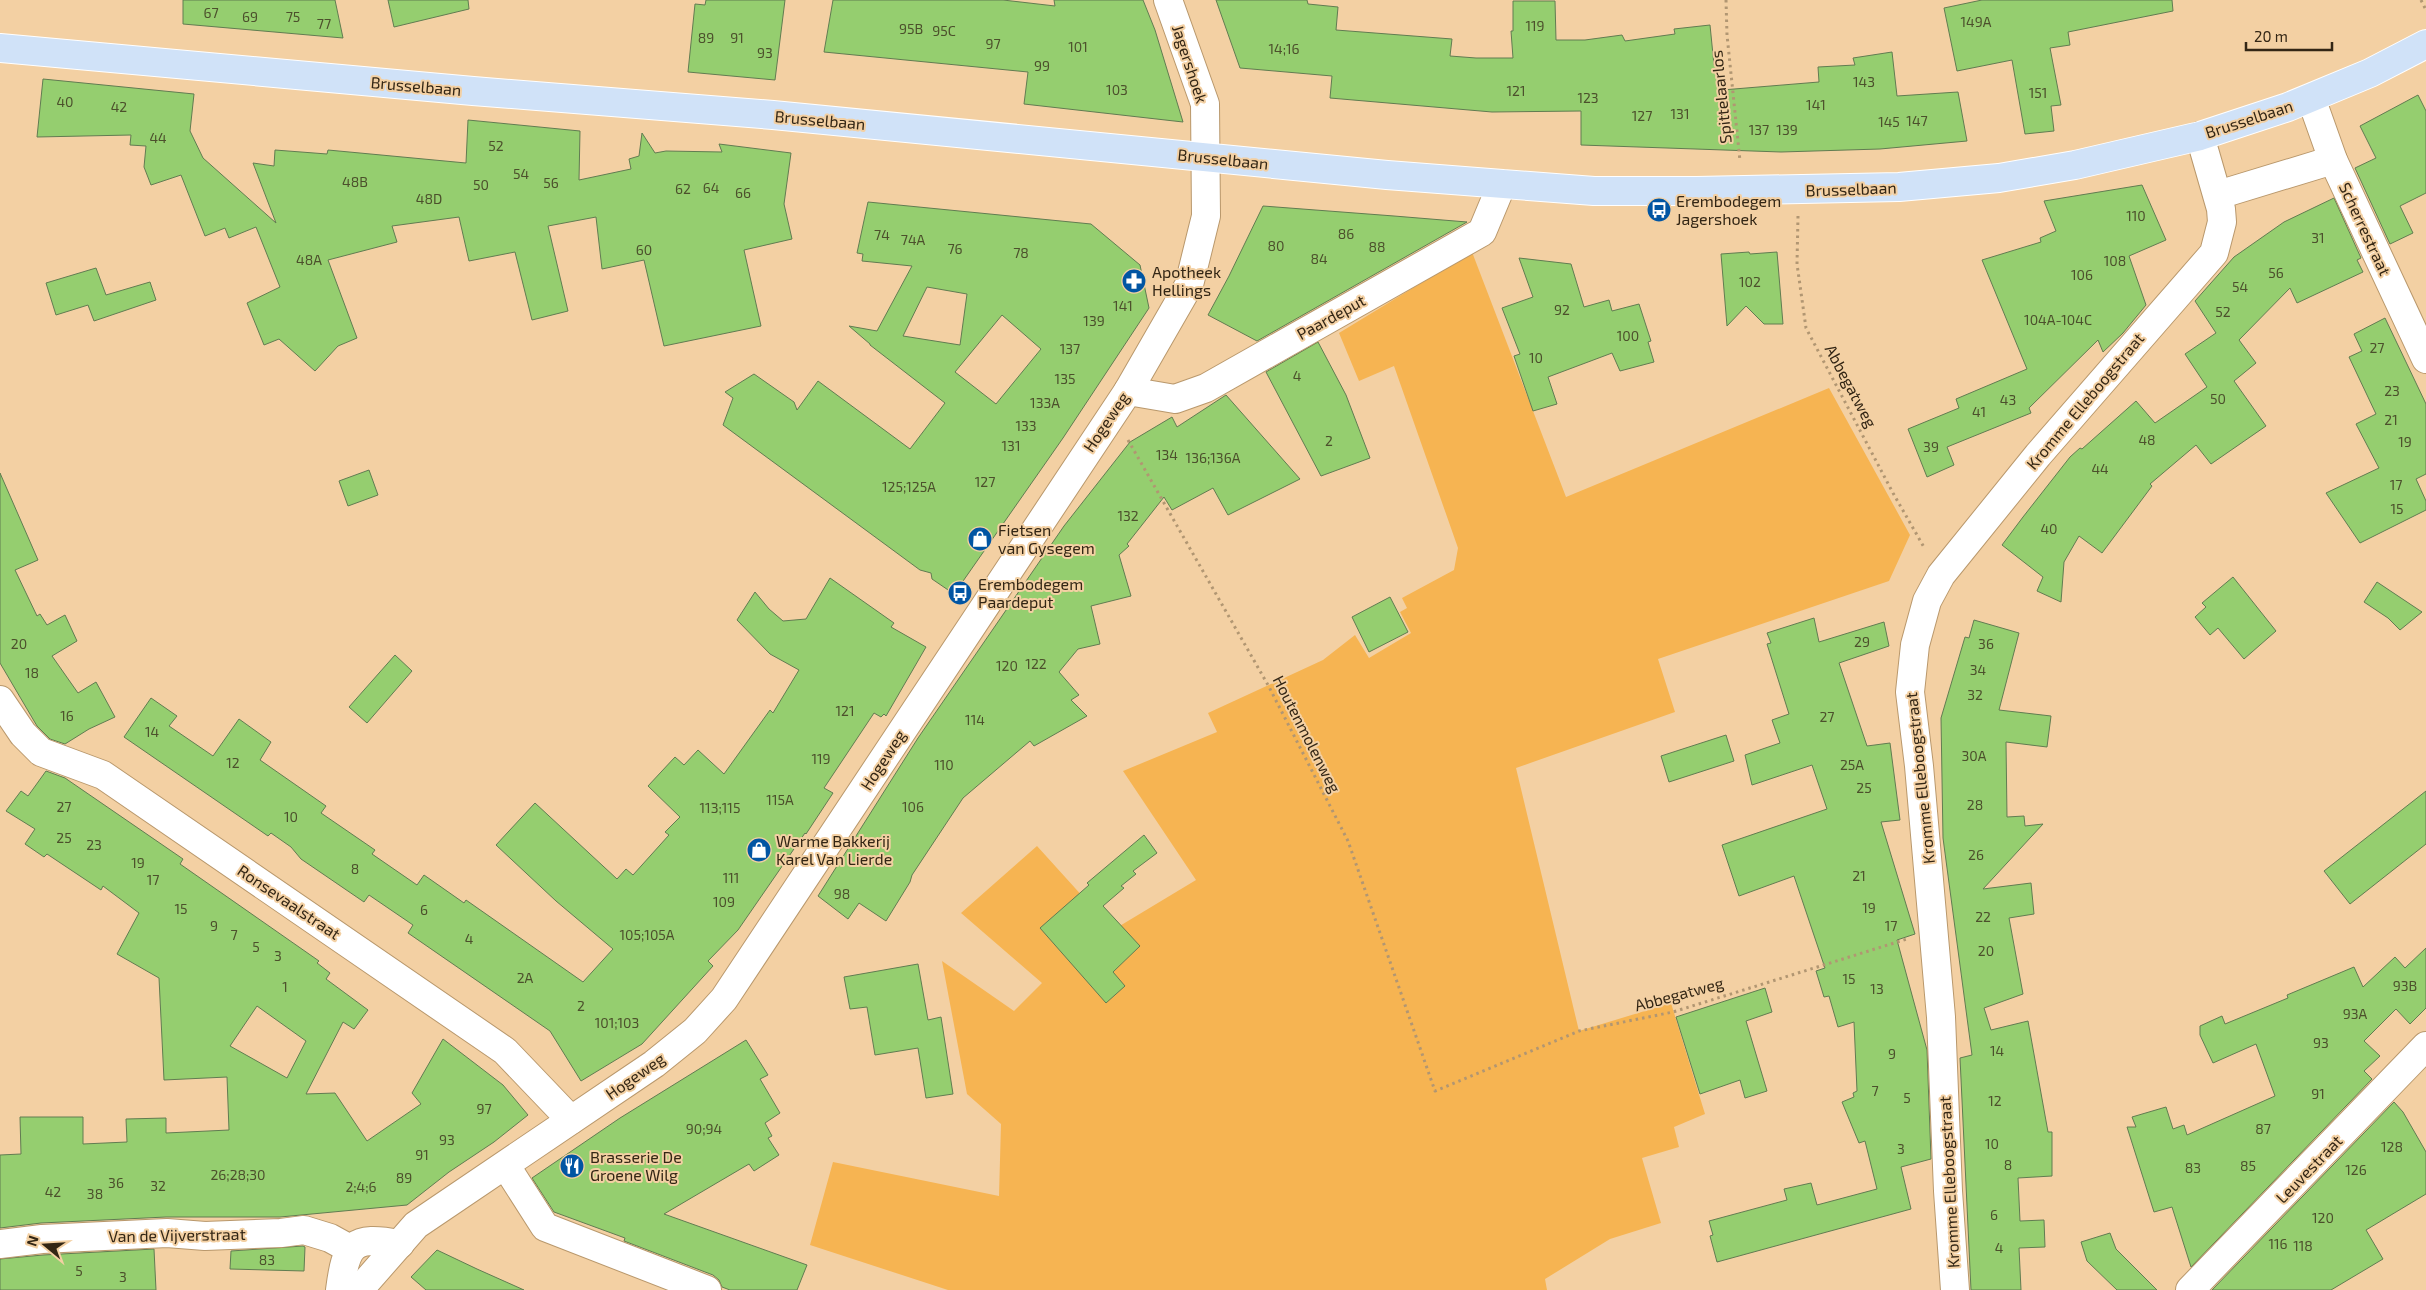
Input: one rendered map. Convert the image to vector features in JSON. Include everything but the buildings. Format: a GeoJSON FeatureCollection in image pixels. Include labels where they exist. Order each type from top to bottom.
{"type":"FeatureCollection","features":[{"type":"Feature","properties":{"kind":"main road","name":"Brusselbaan"},"geometry":{"type":"LineString","coordinates":[[0,48],[473,91],[774,115],[1207,158],[1594,191],[1797,190],[1900,187],[1999,178],[2100,160],[2200,136],[2311,98],[2370,73],[2426,44]]}},
{"type":"Feature","properties":{"kind":"street","name":"Jagershoek"},"geometry":{"type":"LineString","coordinates":[[1168,0],[1205,104],[1207,158]]}},
{"type":"Feature","properties":{"kind":"street","name":"Scherrestraat"},"geometry":{"type":"LineString","coordinates":[[2311,98],[2333,160],[2426,358]]}},
{"type":"Feature","properties":{"kind":"street","name":"Kromme Elleboogstraat"},"geometry":{"type":"LineString","coordinates":[[1955,1290],[1934,931],[1919,766],[1910,692],[1915,645],[1927,600],[1941,575],[2038,455],[2214,253],[2222,222],[2218,195],[2200,136]]}},
{"type":"Feature","properties":{"kind":"street","name":"Hogeweg"},"geometry":{"type":"LineString","coordinates":[[359,1290],[416,1225],[506,1166],[654,1064],[695,1032],[724,999],[1122,399],[1189,285],[1206,216],[1207,158]]}},
{"type":"Feature","properties":{"kind":"street"},"geometry":{"type":"LineString","coordinates":[[2218,195],[2333,160]]}},
{"type":"Feature","properties":{"kind":"street","name":"Paardeput"},"geometry":{"type":"LineString","coordinates":[[1122,399],[1175,399],[1206,388],[1482,232],[1502,184]]}},
{"type":"Feature","properties":{"kind":"street","name":"Ronsevaalstraat"},"geometry":{"type":"LineString","coordinates":[[0,700],[22,734],[41,752],[103,776],[505,1051],[571,1120]]}},
{"type":"Feature","properties":{"kind":"street","name":"Leuvestraat"},"geometry":{"type":"LineString","coordinates":[[2190,1290],[2426,1046]]}},
{"type":"Feature","properties":{"kind":"street"},"geometry":{"type":"LineString","coordinates":[[506,1166],[545,1227],[707,1290]]}},
{"type":"Feature","properties":{"kind":"street","name":"Van de Vijverstraat"},"geometry":{"type":"LineString","coordinates":[[0,1244],[42,1239],[167,1234],[205,1236],[280,1233],[304,1230],[330,1238],[350,1249]]}},
{"type":"Feature","properties":{"kind":"street"},"geometry":{"type":"LineString","coordinates":[[340,1290],[344,1264],[350,1249],[364,1240],[400,1244]]}},
{"type":"Feature","properties":{"kind":"path","name":"Spittelaarlos"},"geometry":{"type":"LineString","coordinates":[[1726,0],[1727,35],[1743,190]]}},
{"type":"Feature","properties":{"kind":"path"},"geometry":{"type":"LineString","coordinates":[[2421,0],[2426,10]]}},
{"type":"Feature","properties":{"kind":"path","name":"Abbegatweg"},"geometry":{"type":"LineString","coordinates":[[1797,190],[1798,264],[1806,328],[1893,493],[1941,575]]}},
{"type":"Feature","properties":{"kind":"path","name":"Houtenmolenweg"},"geometry":{"type":"LineString","coordinates":[[1122,399],[1129,442],[1268,685],[1348,841],[1435,1090]]}},
{"type":"Feature","properties":{"kind":"path","name":"Abbegatweg"},"geometry":{"type":"LineString","coordinates":[[1435,1090],[1579,1031],[1673,1012],[1934,931]]}},
{"type":"Feature","properties":{"kind":"shaded area"},"geometry":{"type":"Polygon","coordinates":[[[1472,252],[1566,497],[1829,388],[1910,535],[1889,581],[1658,659],[1675,712],[1516,768],[1579,1031],[1671,1003],[1705,1114],[1674,1127],[1679,1147],[1642,1158],[1661,1223],[1610,1239],[1545,1279],[1547,1290],[948,1290],[810,1245],[833,1162],[999,1196],[1001,1124],[967,1094],[942,961],[1014,1011],[1042,983],[961,913],[1037,846],[1113,930],[1196,880],[1123,771],[1217,732],[1208,713],[1323,660],[1355,635],[1369,658],[1411,633],[1400,612],[1407,608],[1402,598],[1454,570],[1458,548],[1394,366],[1359,381],[1339,333],[1472,252]]]}},
{"type":"Feature","properties":{"kind":"place","name":"Erembodegem Jagershoek"},"geometry":{"type":"Point","coordinates":[1659,210]}},
{"type":"Feature","properties":{"kind":"place","name":"Apotheek Hellings"},"geometry":{"type":"Point","coordinates":[1134,281]}},
{"type":"Feature","properties":{"kind":"place","name":"Fietsen van Gysegem"},"geometry":{"type":"Point","coordinates":[980,539]}},
{"type":"Feature","properties":{"kind":"place","name":"Erembodegem Paardeput"},"geometry":{"type":"Point","coordinates":[960,593]}},
{"type":"Feature","properties":{"kind":"place","name":"Warme Bakkerij Karel Van Lierde"},"geometry":{"type":"Point","coordinates":[759,850]}},
{"type":"Feature","properties":{"kind":"place","name":"Brasserie De Groene Wilg"},"geometry":{"type":"Point","coordinates":[572,1166]}}]}
